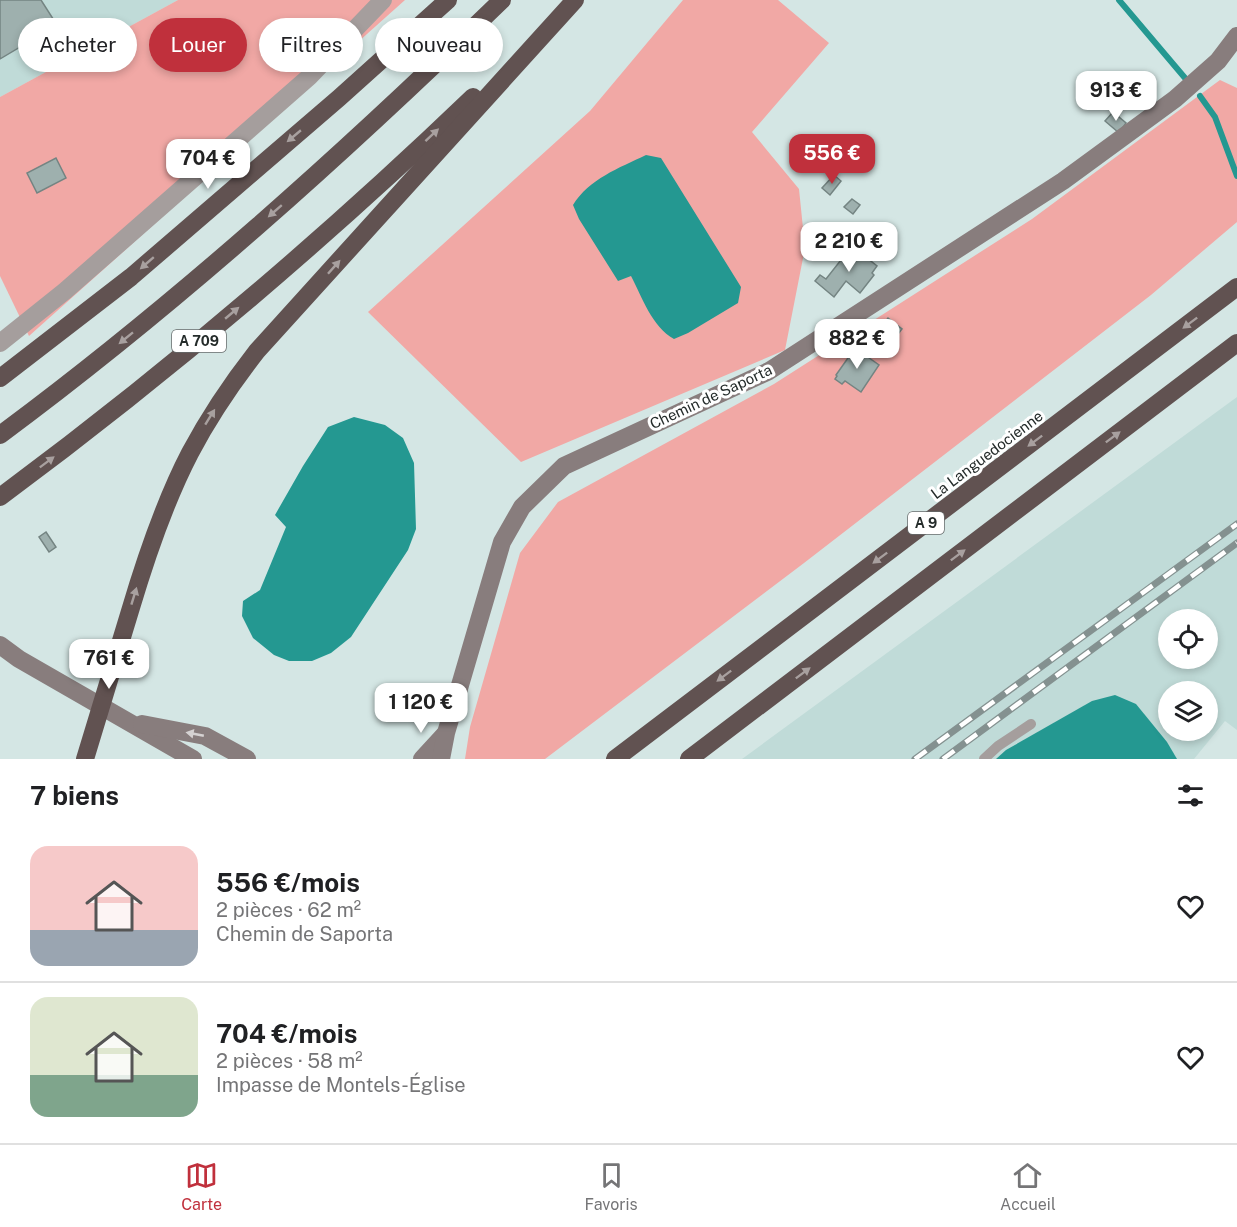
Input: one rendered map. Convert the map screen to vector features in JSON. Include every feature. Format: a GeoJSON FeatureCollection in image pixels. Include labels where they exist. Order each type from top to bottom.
{"type":"FeatureCollection","features":[{"type":"Feature","properties":{"kind":"highway"},"geometry":{"type":"LineString","coordinates":[[0,378],[131,277],[339,98],[448,0]]}},
{"type":"Feature","properties":{"kind":"highway"},"geometry":{"type":"LineString","coordinates":[[0,435],[127,337],[207,270],[351,142],[502,0]]}},
{"type":"Feature","properties":{"kind":"highway"},"geometry":{"type":"LineString","coordinates":[[85,759],[142,570],[189,454],[221,400],[257,351],[574,0]]}},
{"type":"Feature","properties":{"kind":"highway","name":"A 709"},"geometry":{"type":"LineString","coordinates":[[0,497],[97,423],[243,304],[389,174],[574,0]]}},
{"type":"Feature","properties":{"kind":"highway","name":"La Languedocienne"},"geometry":{"type":"LineString","coordinates":[[615,759],[1237,287]]}},
{"type":"Feature","properties":{"kind":"highway"},"geometry":{"type":"LineString","coordinates":[[689,759],[1237,343]]}},
{"type":"Feature","properties":{"kind":"street"},"geometry":{"type":"LineString","coordinates":[[0,343],[71,286],[309,77],[383,0]]}},
{"type":"Feature","properties":{"kind":"street","name":"Chemin de Saporta"},"geometry":{"type":"LineString","coordinates":[[441,759],[446,733],[502,542],[522,507],[564,466],[769,371],[1063,181],[1174,99],[1218,61],[1237,36]]}},
{"type":"Feature","properties":{"kind":"street"},"geometry":{"type":"LineString","coordinates":[[0,645],[19,659],[193,759]]}},
{"type":"Feature","properties":{"kind":"street"},"geometry":{"type":"LineString","coordinates":[[129,722],[166,759]]}},
{"type":"Feature","properties":{"kind":"street"},"geometry":{"type":"LineString","coordinates":[[129,722],[205,736],[247,759]]}},
{"type":"Feature","properties":{"kind":"street"},"geometry":{"type":"LineString","coordinates":[[422,759],[446,733]]}},
{"type":"Feature","properties":{"kind":"lane"},"geometry":{"type":"LineString","coordinates":[[984,759],[998,746],[1031,724]]}},
{"type":"Feature","properties":{"kind":"shaded area"},"geometry":{"type":"Polygon","coordinates":[[[0,0],[178,0],[137,22],[137,18],[18,18],[18,72],[46,72],[0,97],[0,0]]]}},
{"type":"Feature","properties":{"kind":"shaded area"},"geometry":{"type":"Polygon","coordinates":[[[178,0],[405,0],[385,18],[375,18],[375,27],[363,38],[363,18],[259,18],[259,72],[324,72],[29,336],[0,276],[0,97],[46,72],[137,72],[137,22],[178,0]]]}},
{"type":"Feature","properties":{"kind":"shaded area"},"geometry":{"type":"Polygon","coordinates":[[[683,0],[778,0],[829,43],[752,132],[799,189],[805,248],[785,350],[521,462],[368,312],[590,111],[683,0]]]}},
{"type":"Feature","properties":{"kind":"shaded area"},"geometry":{"type":"Polygon","coordinates":[[[1220,80],[1237,88],[1237,222],[1151,295],[804,563],[545,759],[465,759],[470,727],[520,553],[558,502],[774,384],[1032,219],[1220,80]]]}},
{"type":"Feature","properties":{"kind":"shaded area"},"geometry":{"type":"Polygon","coordinates":[[[1237,397],[1237,730],[1225,721],[1218,730],[1218,681],[1158,681],[1158,741],[1209,741],[1194,759],[742,759],[1237,397]]]}},
{"type":"Feature","properties":{"kind":"water"},"geometry":{"type":"Polygon","coordinates":[[[646,155],[661,158],[741,287],[738,303],[674,339],[666,334],[654,319],[631,276],[618,281],[579,219],[573,205],[596,181],[646,155]]]}},
{"type":"Feature","properties":{"kind":"water"},"geometry":{"type":"Polygon","coordinates":[[[354,417],[385,425],[403,438],[414,463],[416,529],[408,550],[351,637],[331,653],[312,661],[289,661],[274,655],[253,638],[242,616],[243,601],[260,590],[286,527],[275,515],[303,466],[328,427],[354,417]]]}},
{"type":"Feature","properties":{"kind":"water"},"geometry":{"type":"Polygon","coordinates":[[[1115,695],[1136,704],[1158,731],[1158,741],[1166,741],[1177,759],[996,759],[1006,750],[1092,701],[1115,695]]]}},
{"type":"Feature","properties":{"kind":"building"},"geometry":{"type":"Polygon","coordinates":[[[0,0],[41,0],[53,18],[18,18],[18,48],[0,59],[0,0]]]}},
{"type":"Feature","properties":{"kind":"building"},"geometry":{"type":"Polygon","coordinates":[[[1113,112],[1126,123],[1119,133],[1105,121],[1113,112]]]}},
{"type":"Feature","properties":{"kind":"building"},"geometry":{"type":"Polygon","coordinates":[[[56,158],[66,178],[37,193],[27,173],[56,158]]]}},
{"type":"Feature","properties":{"kind":"building"},"geometry":{"type":"Polygon","coordinates":[[[834,175],[841,181],[830,195],[822,188],[834,175]]]}},
{"type":"Feature","properties":{"kind":"building"},"geometry":{"type":"Polygon","coordinates":[[[852,199],[860,205],[853,214],[844,207],[852,199]]]}},
{"type":"Feature","properties":{"kind":"building"},"geometry":{"type":"Polygon","coordinates":[[[852,246],[877,266],[872,273],[874,275],[860,293],[846,281],[834,297],[815,281],[820,275],[826,279],[852,246]]]}},
{"type":"Feature","properties":{"kind":"building"},"geometry":{"type":"Polygon","coordinates":[[[888,318],[902,329],[895,338],[881,327],[888,318]]]}},
{"type":"Feature","properties":{"kind":"building"},"geometry":{"type":"Polygon","coordinates":[[[855,348],[879,365],[861,392],[845,381],[842,384],[835,379],[855,348]]]}},
{"type":"Feature","properties":{"kind":"building"},"geometry":{"type":"Polygon","coordinates":[[[46,532],[56,547],[49,552],[39,537],[46,532]]]}},
{"type":"Feature","properties":{"kind":"waterway"},"geometry":{"type":"LineString","coordinates":[[1119,0],[1185,78]]}},
{"type":"Feature","properties":{"kind":"waterway"},"geometry":{"type":"LineString","coordinates":[[1200,96],[1215,117],[1237,176]]}},
{"type":"Feature","properties":{"kind":"railway"},"geometry":{"type":"LineString","coordinates":[[915,759],[1237,524]]}},
{"type":"Feature","properties":{"kind":"railway"},"geometry":{"type":"LineString","coordinates":[[943,759],[1237,543]]}}]}
